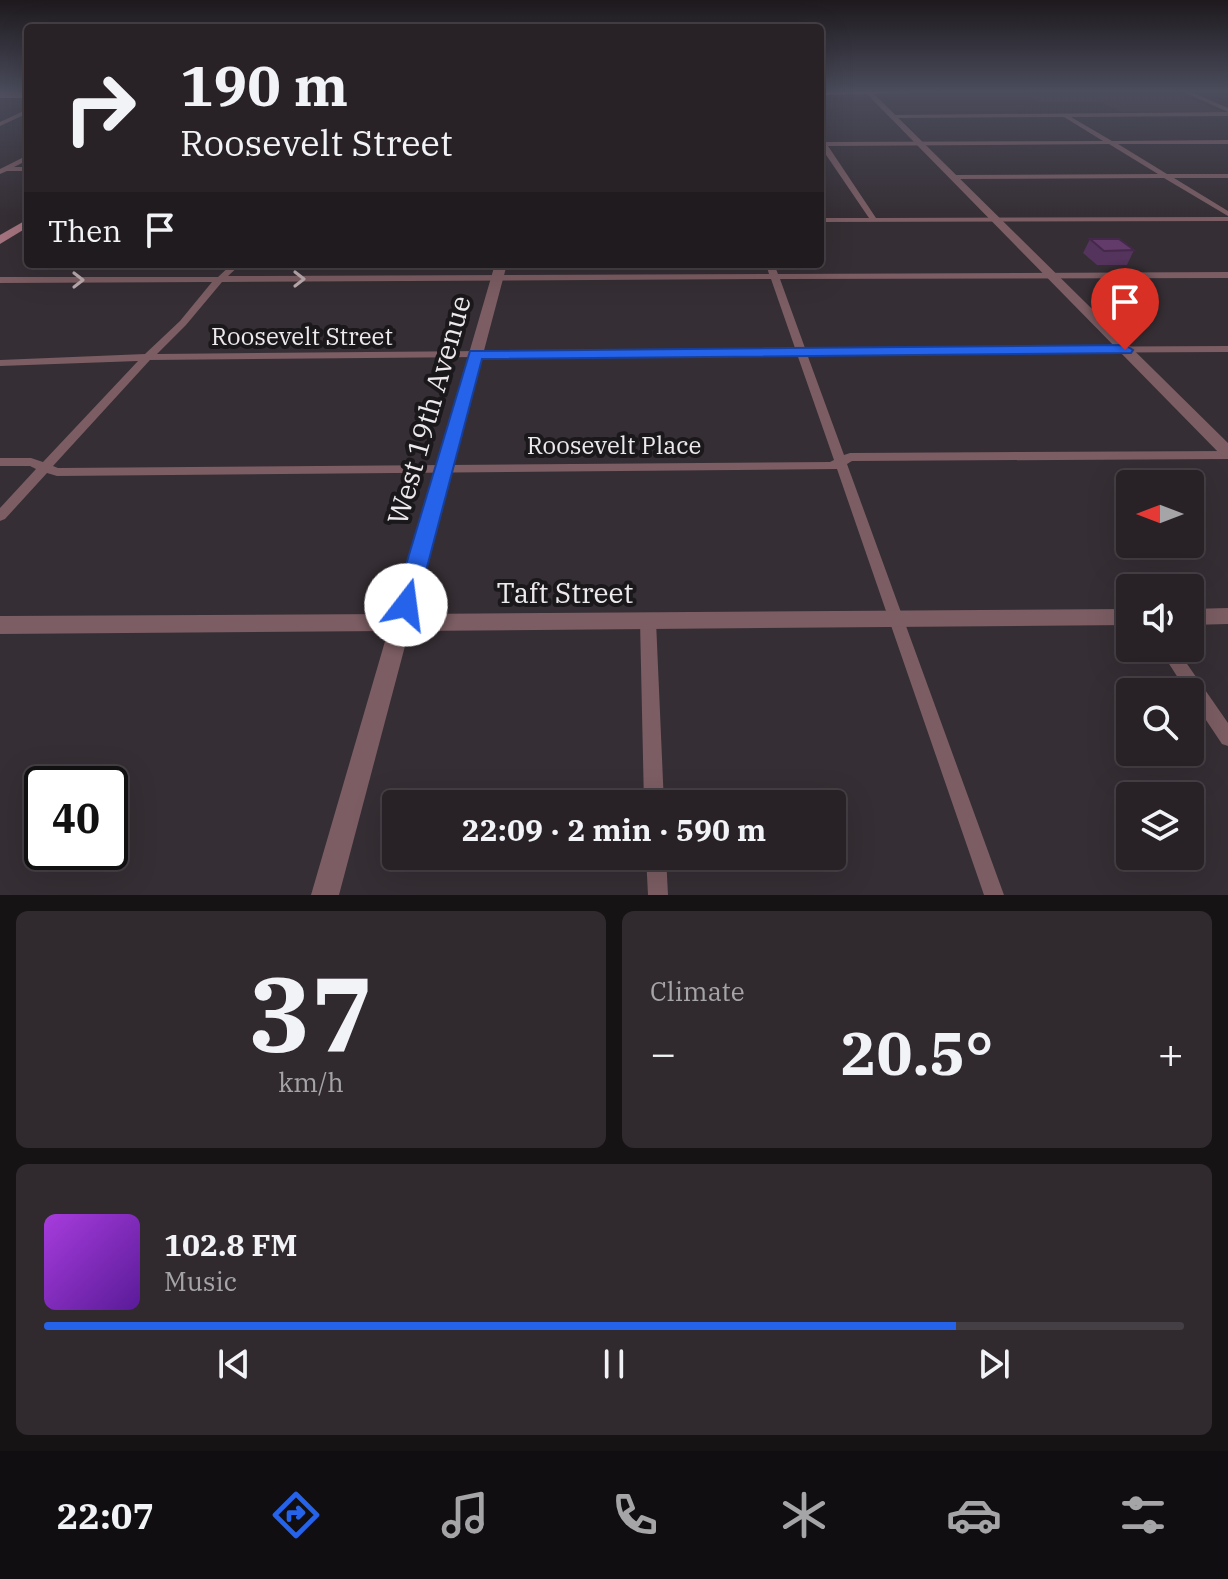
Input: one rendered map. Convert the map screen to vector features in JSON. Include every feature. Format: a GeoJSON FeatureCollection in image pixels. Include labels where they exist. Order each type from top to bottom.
{"type":"FeatureCollection","features":[{"type":"Feature","properties":{"kind":"main road"},"geometry":{"type":"LineString","coordinates":[[0,240],[24,226]]}},
{"type":"Feature","properties":{"kind":"street"},"geometry":{"type":"LineString","coordinates":[[909,134],[1228,454]]}},
{"type":"Feature","properties":{"kind":"street"},"geometry":{"type":"LineString","coordinates":[[1094,134],[1228,217]]}},
{"type":"Feature","properties":{"kind":"street"},"geometry":{"type":"LineString","coordinates":[[824,142],[1228,142]]}},
{"type":"Feature","properties":{"kind":"street"},"geometry":{"type":"LineString","coordinates":[[824,146],[874,220]]}},
{"type":"Feature","properties":{"kind":"street"},"geometry":{"type":"LineString","coordinates":[[2,170],[24,159]]}},
{"type":"Feature","properties":{"kind":"street"},"geometry":{"type":"LineString","coordinates":[[2,170],[24,169]]}},
{"type":"Feature","properties":{"kind":"street"},"geometry":{"type":"LineString","coordinates":[[953,177],[1228,176]]}},
{"type":"Feature","properties":{"kind":"street"},"geometry":{"type":"LineString","coordinates":[[824,220],[1228,217]]}},
{"type":"Feature","properties":{"kind":"street"},"geometry":{"type":"LineString","coordinates":[[0,516],[233,268]]}},
{"type":"Feature","properties":{"kind":"street"},"geometry":{"type":"LineString","coordinates":[[772,270],[994,895]]}},
{"type":"Feature","properties":{"kind":"street"},"geometry":{"type":"LineString","coordinates":[[0,280],[221,279],[499,271],[772,270],[1228,275]]}},
{"type":"Feature","properties":{"kind":"street","name":"West 19th Avenue"},"geometry":{"type":"LineString","coordinates":[[325,895],[499,271]]}},
{"type":"Feature","properties":{"kind":"street","name":"Roosevelt Street"},"geometry":{"type":"LineString","coordinates":[[0,363],[149,357],[1228,349]]}},
{"type":"Feature","properties":{"kind":"street","name":"Roosevelt Place"},"geometry":{"type":"LineString","coordinates":[[0,462],[31,462],[57,472],[832,466],[850,457],[1228,454]]}},
{"type":"Feature","properties":{"kind":"street"},"geometry":{"type":"LineString","coordinates":[[1204,617],[1228,616]]}},
{"type":"Feature","properties":{"kind":"street","name":"Taft Street"},"geometry":{"type":"LineString","coordinates":[[0,625],[1116,617]]}},
{"type":"Feature","properties":{"kind":"street"},"geometry":{"type":"LineString","coordinates":[[648,621],[654,790]]}},
{"type":"Feature","properties":{"kind":"street"},"geometry":{"type":"LineString","coordinates":[[1176,662],[1228,738]]}},
{"type":"Feature","properties":{"kind":"street"},"geometry":{"type":"LineString","coordinates":[[657,870],[658,895]]}},
{"type":"Feature","properties":{"kind":"building"},"geometry":{"type":"Polygon","coordinates":[[[1090,239],[1119,239],[1134,250],[1104,251],[1090,239]]]}},
{"type":"Feature","properties":{"kind":"route"},"geometry":{"type":"LineString","coordinates":[[406,605],[476,354],[1125,350]]}}]}
